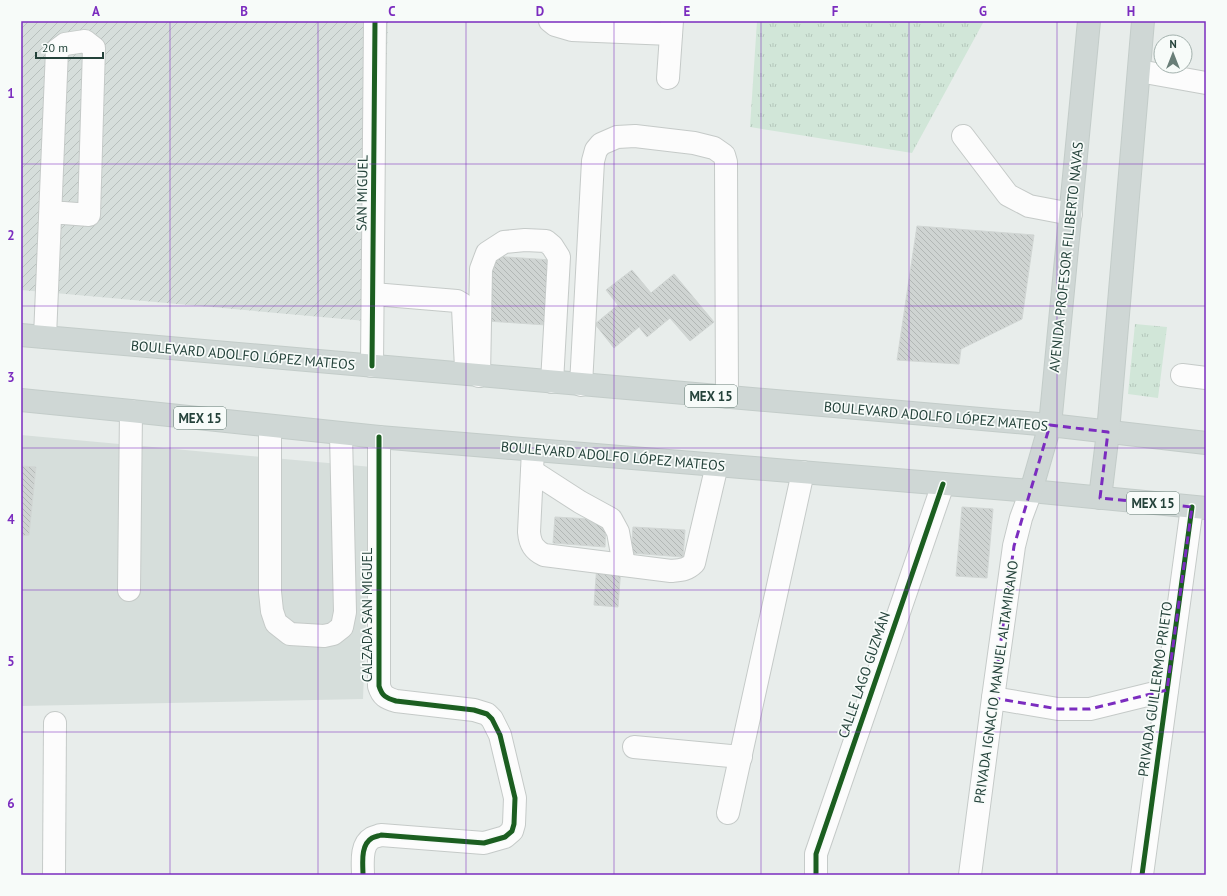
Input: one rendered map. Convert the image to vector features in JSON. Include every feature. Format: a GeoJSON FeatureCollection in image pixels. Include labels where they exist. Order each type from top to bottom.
{"type":"FeatureCollection","features":[{"type":"Feature","properties":{"kind":"main road","name":"AVENIDA PROFESOR FILIBERTO NAVAS"},"geometry":{"type":"LineString","coordinates":[[1031,491],[1050,426],[1089,21]]}},
{"type":"Feature","properties":{"kind":"main road"},"geometry":{"type":"LineString","coordinates":[[1100,498],[1108,432],[1143,21]]}},
{"type":"Feature","properties":{"kind":"main road","name":"BOULEVARD ADOLFO LÓPEZ MATEOS"},"geometry":{"type":"LineString","coordinates":[[21,335],[1050,426],[1206,443]]}},
{"type":"Feature","properties":{"kind":"main road","name":"BOULEVARD ADOLFO LÓPEZ MATEOS"},"geometry":{"type":"LineString","coordinates":[[21,400],[379,437],[532,460],[717,465],[1031,491],[1199,508]]}},
{"type":"Feature","properties":{"kind":"street","name":"SAN MIGUEL"},"geometry":{"type":"LineString","coordinates":[[372,366],[376,21]]}},
{"type":"Feature","properties":{"kind":"street"},"geometry":{"type":"LineString","coordinates":[[550,21],[555,25],[572,30],[672,27],[668,78]]}},
{"type":"Feature","properties":{"kind":"street"},"geometry":{"type":"LineString","coordinates":[[45,337],[57,50],[64,44],[85,41],[94,48],[88,215],[51,212]]}},
{"type":"Feature","properties":{"kind":"street"},"geometry":{"type":"LineString","coordinates":[[1139,71],[1206,83]]}},
{"type":"Feature","properties":{"kind":"street"},"geometry":{"type":"LineString","coordinates":[[581,385],[593,161],[596,150],[600,144],[617,137],[635,136],[694,143],[714,148],[724,155],[726,162],[727,397]]}},
{"type":"Feature","properties":{"kind":"street"},"geometry":{"type":"LineString","coordinates":[[963,136],[1008,195],[1029,206],[1071,214]]}},
{"type":"Feature","properties":{"kind":"street"},"geometry":{"type":"LineString","coordinates":[[473,375],[481,269],[487,253],[504,242],[525,240],[546,241],[552,246],[559,257],[552,382]]}},
{"type":"Feature","properties":{"kind":"street"},"geometry":{"type":"LineString","coordinates":[[372,294],[457,301],[462,304],[473,375]]}},
{"type":"Feature","properties":{"kind":"street"},"geometry":{"type":"LineString","coordinates":[[1182,375],[1206,378]]}},
{"type":"Feature","properties":{"kind":"street"},"geometry":{"type":"LineString","coordinates":[[129,590],[131,411]]}},
{"type":"Feature","properties":{"kind":"street"},"geometry":{"type":"LineString","coordinates":[[270,426],[270,592],[272,611],[276,622],[290,634],[324,636],[333,634],[342,627],[345,612],[341,434]]}},
{"type":"Feature","properties":{"kind":"street","name":"CALZADA SAN MIGUEL"},"geometry":{"type":"LineString","coordinates":[[363,875],[363,855],[366,846],[371,838],[381,835],[484,843],[505,837],[512,831],[514,824],[515,798],[500,735],[492,719],[487,714],[474,710],[396,701],[386,698],[381,694],[379,686],[379,437]]}},
{"type":"Feature","properties":{"kind":"street"},"geometry":{"type":"LineString","coordinates":[[532,460],[529,532],[534,549],[544,555],[671,571],[690,568],[694,563],[717,465]]}},
{"type":"Feature","properties":{"kind":"street"},"geometry":{"type":"LineString","coordinates":[[532,460],[580,502],[611,519],[618,532],[624,565]]}},
{"type":"Feature","properties":{"kind":"street"},"geometry":{"type":"LineString","coordinates":[[728,813],[803,472]]}},
{"type":"Feature","properties":{"kind":"street","name":"CALLE LAGO GUZMÁN"},"geometry":{"type":"LineString","coordinates":[[816,875],[816,854],[943,484]]}},
{"type":"Feature","properties":{"kind":"street","name":"PRIVADA IGNACIO MANUEL ALTAMIRANO"},"geometry":{"type":"LineString","coordinates":[[970,875],[1014,546],[1021,518],[1031,491]]}},
{"type":"Feature","properties":{"kind":"street","name":"PRIVADA GUILLERMO PRIETO"},"geometry":{"type":"LineString","coordinates":[[1142,875],[1167,690],[1199,508]]}},
{"type":"Feature","properties":{"kind":"street"},"geometry":{"type":"LineString","coordinates":[[993,698],[1058,709],[1090,709],[1167,690]]}},
{"type":"Feature","properties":{"kind":"street"},"geometry":{"type":"LineString","coordinates":[[54,875],[55,723]]}},
{"type":"Feature","properties":{"kind":"street"},"geometry":{"type":"LineString","coordinates":[[634,747],[741,757]]}},
{"type":"Feature","properties":{"kind":"highlighted area"},"geometry":{"type":"Polygon","coordinates":[[[1050,425],[1108,432],[1100,498],[1192,507],[1167,690],[1090,709],[1058,709],[993,698],[1014,546],[1050,425]]]}},
{"type":"Feature","properties":{"kind":"shaded area"},"geometry":{"type":"Polygon","coordinates":[[[21,21],[388,21],[377,322],[21,290],[21,21]]]}},
{"type":"Feature","properties":{"kind":"shaded area"},"geometry":{"type":"Polygon","coordinates":[[[21,435],[372,467],[363,699],[21,706],[21,435]]]}},
{"type":"Feature","properties":{"kind":"green space"},"geometry":{"type":"Polygon","coordinates":[[[757,21],[984,21],[912,153],[750,127],[757,21]]]}},
{"type":"Feature","properties":{"kind":"green space"},"geometry":{"type":"Polygon","coordinates":[[[1135,324],[1167,327],[1158,398],[1128,394],[1135,324]]]}},
{"type":"Feature","properties":{"kind":"building"},"geometry":{"type":"Polygon","coordinates":[[[917,226],[1034,235],[1022,319],[961,349],[959,364],[897,360],[917,226]]]}},
{"type":"Feature","properties":{"kind":"building"},"geometry":{"type":"Polygon","coordinates":[[[492,256],[551,260],[546,325],[487,321],[492,256]]]}},
{"type":"Feature","properties":{"kind":"building"},"geometry":{"type":"Polygon","coordinates":[[[632,270],[651,293],[674,274],[714,322],[690,341],[670,318],[647,337],[639,327],[614,348],[595,324],[618,305],[606,290],[632,270]]]}},
{"type":"Feature","properties":{"kind":"building"},"geometry":{"type":"Polygon","coordinates":[[[21,466],[36,467],[29,535],[21,536],[21,466]]]}},
{"type":"Feature","properties":{"kind":"building"},"geometry":{"type":"Polygon","coordinates":[[[962,507],[993,509],[987,578],[956,576],[962,507]]]}},
{"type":"Feature","properties":{"kind":"building"},"geometry":{"type":"Polygon","coordinates":[[[555,517],[606,520],[605,547],[553,543],[555,517]]]}},
{"type":"Feature","properties":{"kind":"building"},"geometry":{"type":"Polygon","coordinates":[[[633,527],[685,530],[683,557],[631,553],[633,527]]]}},
{"type":"Feature","properties":{"kind":"building"},"geometry":{"type":"Polygon","coordinates":[[[597,564],[621,566],[618,607],[594,605],[597,564]]]}},
{"type":"Feature","properties":{"kind":"cycle path"},"geometry":{"type":"LineString","coordinates":[[372,366],[375,21]]}},
{"type":"Feature","properties":{"kind":"cycle path"},"geometry":{"type":"LineString","coordinates":[[363,875],[363,855],[366,845],[372,838],[381,835],[484,843],[505,837],[512,831],[514,824],[515,798],[500,735],[492,719],[487,714],[474,710],[396,701],[385,696],[380,689],[379,437]]}},
{"type":"Feature","properties":{"kind":"cycle path"},"geometry":{"type":"LineString","coordinates":[[816,875],[816,854],[943,484]]}},
{"type":"Feature","properties":{"kind":"cycle path"},"geometry":{"type":"LineString","coordinates":[[1142,875],[1192,507]]}}]}
